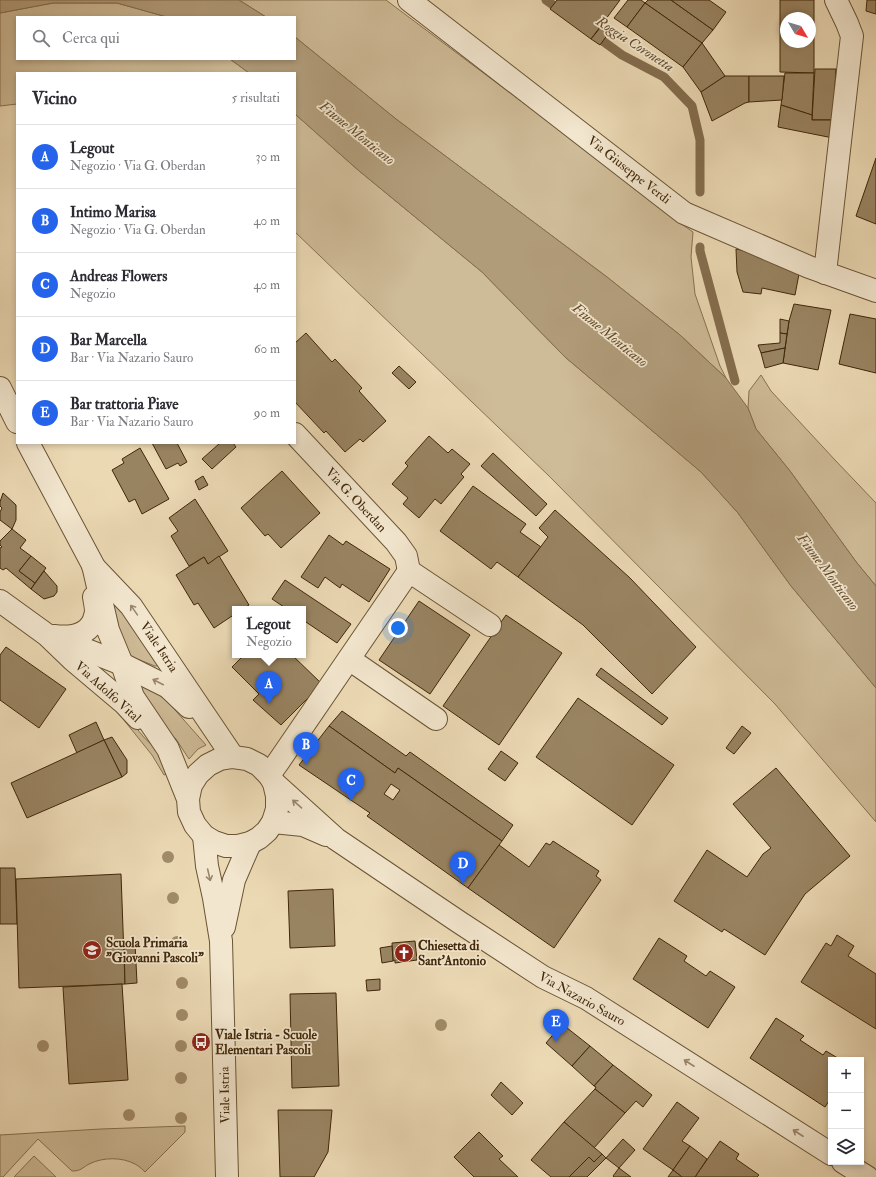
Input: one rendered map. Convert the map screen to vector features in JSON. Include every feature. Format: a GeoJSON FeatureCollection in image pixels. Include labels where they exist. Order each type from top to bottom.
{"type":"FeatureCollection","features":[{"type":"Feature","properties":{"kind":"street","name":"Via Giuseppe Verdi"},"geometry":{"type":"LineString","coordinates":[[409,0],[684,213],[809,267],[876,291]]}},
{"type":"Feature","properties":{"kind":"street"},"geometry":{"type":"LineString","coordinates":[[825,273],[852,36],[836,0]]}},
{"type":"Feature","properties":{"kind":"street"},"geometry":{"type":"LineString","coordinates":[[0,388],[16,420]]}},
{"type":"Feature","properties":{"kind":"street","name":"Via G. Oberdan"},"geometry":{"type":"LineString","coordinates":[[296,435],[396,542],[406,556],[409,571]]}},
{"type":"Feature","properties":{"kind":"street","name":"Viale Istria"},"geometry":{"type":"LineString","coordinates":[[29,444],[93,565],[131,606],[233,757]]}},
{"type":"Feature","properties":{"kind":"street","name":"Viale Istria"},"geometry":{"type":"LineString","coordinates":[[93,565],[108,630],[122,664],[133,697],[168,749],[188,799]]}},
{"type":"Feature","properties":{"kind":"street","name":"Via Adolfo Vital"},"geometry":{"type":"LineString","coordinates":[[47,635],[66,637],[81,634],[90,626],[96,616],[93,565]]}},
{"type":"Feature","properties":{"kind":"street"},"geometry":{"type":"LineString","coordinates":[[271,779],[279,762],[409,571],[490,625]]}},
{"type":"Feature","properties":{"kind":"street","name":"Via Adolfo Vital"},"geometry":{"type":"LineString","coordinates":[[0,602],[47,635],[72,660],[124,703],[168,749]]}},
{"type":"Feature","properties":{"kind":"street","name":"Via Adolfo Vital"},"geometry":{"type":"LineString","coordinates":[[47,635],[122,664]]}},
{"type":"Feature","properties":{"kind":"street"},"geometry":{"type":"LineString","coordinates":[[349,659],[436,718]]}},
{"type":"Feature","properties":{"kind":"street","name":"Viale Istria"},"geometry":{"type":"LineString","coordinates":[[122,664],[168,687],[219,735]]}},
{"type":"Feature","properties":{"kind":"street","name":"Viale Istria"},"geometry":{"type":"LineString","coordinates":[[233,757],[247,759],[259,765],[271,779],[277,796],[277,809],[273,822],[267,831],[259,838],[250,843],[238,846],[226,846],[214,842],[204,836],[195,825],[189,812],[188,799],[191,785],[198,774],[208,765],[220,759],[233,757]]}},
{"type":"Feature","properties":{"kind":"street","name":"Via Nazario Sauro"},"geometry":{"type":"LineString","coordinates":[[271,779],[336,839],[459,922],[543,977],[586,998],[828,1152]]}},
{"type":"Feature","properties":{"kind":"street","name":"Via Nazario Sauro"},"geometry":{"type":"LineString","coordinates":[[273,822],[303,825],[336,839]]}},
{"type":"Feature","properties":{"kind":"street","name":"Viale Istria"},"geometry":{"type":"LineString","coordinates":[[204,836],[207,866],[221,942],[227,1177]]}},
{"type":"Feature","properties":{"kind":"street","name":"Viale Istria"},"geometry":{"type":"LineString","coordinates":[[221,942],[234,880],[250,843]]}},
{"type":"Feature","properties":{"kind":"street"},"geometry":{"type":"LineString","coordinates":[[848,1165],[867,1177]]}},
{"type":"Feature","properties":{"kind":"shaded area"},"geometry":{"type":"Polygon","coordinates":[[[239,0],[386,0],[617,173],[666,213],[693,232],[691,257],[695,294],[720,366],[726,378],[680,335],[607,277],[396,119],[296,38],[296,16],[264,16],[239,0]]]}},
{"type":"Feature","properties":{"kind":"shaded area"},"geometry":{"type":"Polygon","coordinates":[[[53,3],[117,3],[163,16],[16,16],[16,60],[231,60],[248,72],[16,72],[16,104],[0,106],[0,13],[53,3]]]}},
{"type":"Feature","properties":{"kind":"shaded area"},"geometry":{"type":"Polygon","coordinates":[[[296,115],[358,170],[482,272],[565,357],[701,472],[738,513],[791,586],[876,688],[876,822],[775,704],[549,476],[296,233],[296,115]]]}},
{"type":"Feature","properties":{"kind":"shaded area"},"geometry":{"type":"Polygon","coordinates":[[[761,375],[771,391],[876,503],[876,586],[857,563],[790,471],[756,429],[748,408],[749,391],[761,375]]]}},
{"type":"Feature","properties":{"kind":"shaded area"},"geometry":{"type":"Polygon","coordinates":[[[115,601],[159,666],[155,666],[127,655],[110,602],[115,601]]]}},
{"type":"Feature","properties":{"kind":"shaded area"},"geometry":{"type":"Polygon","coordinates":[[[139,682],[153,690],[168,702],[206,745],[198,749],[189,759],[176,739],[163,727],[145,703],[139,682]]]}},
{"type":"Feature","properties":{"kind":"shaded area"},"geometry":{"type":"Polygon","coordinates":[[[119,714],[130,720],[157,751],[163,760],[167,774],[164,775],[152,755],[119,714]]]}},
{"type":"Feature","properties":{"kind":"shaded area"},"geometry":{"type":"Polygon","coordinates":[[[185,1126],[185,1132],[145,1172],[130,1162],[118,1159],[100,1160],[79,1170],[72,1171],[38,1139],[3,1177],[0,1177],[0,1135],[185,1126]]]}},
{"type":"Feature","properties":{"kind":"shaded area"},"geometry":{"type":"Polygon","coordinates":[[[34,1156],[56,1177],[14,1177],[34,1156]]]}},
{"type":"Feature","properties":{"kind":"water"},"geometry":{"type":"Polygon","coordinates":[[[0,0],[239,0],[264,16],[163,16],[117,3],[53,3],[0,13],[0,0]]]}},
{"type":"Feature","properties":{"kind":"water","name":"Fiume Monticano"},"geometry":{"type":"Polygon","coordinates":[[[296,38],[396,119],[607,277],[680,335],[726,378],[748,408],[756,429],[790,471],[857,563],[876,586],[876,688],[791,586],[738,513],[701,472],[565,357],[482,272],[358,170],[296,115],[296,72],[248,72],[231,60],[296,60],[296,38]]]}},
{"type":"Feature","properties":{"kind":"building"},"geometry":{"type":"Polygon","coordinates":[[[557,0],[620,0],[591,39],[550,9],[557,0]]]}},
{"type":"Feature","properties":{"kind":"building"},"geometry":{"type":"Polygon","coordinates":[[[628,0],[641,0],[645,3],[627,27],[614,18],[628,0]]]}},
{"type":"Feature","properties":{"kind":"building"},"geometry":{"type":"Polygon","coordinates":[[[648,0],[671,0],[713,30],[702,43],[645,3],[648,0]]]}},
{"type":"Feature","properties":{"kind":"building"},"geometry":{"type":"Polygon","coordinates":[[[671,0],[709,0],[726,12],[713,30],[671,0]]]}},
{"type":"Feature","properties":{"kind":"building"},"geometry":{"type":"Polygon","coordinates":[[[780,0],[814,0],[814,12],[780,12],[780,0]]]}},
{"type":"Feature","properties":{"kind":"building"},"geometry":{"type":"Polygon","coordinates":[[[867,0],[876,0],[876,14],[866,11],[867,0]]]}},
{"type":"Feature","properties":{"kind":"building"},"geometry":{"type":"Polygon","coordinates":[[[645,3],[702,43],[683,67],[627,27],[645,3]]]}},
{"type":"Feature","properties":{"kind":"building"},"geometry":{"type":"Polygon","coordinates":[[[600,28],[608,34],[600,45],[591,39],[600,28]]]}},
{"type":"Feature","properties":{"kind":"building"},"geometry":{"type":"Polygon","coordinates":[[[702,43],[725,76],[701,92],[683,67],[702,43]]]}},
{"type":"Feature","properties":{"kind":"building"},"geometry":{"type":"Polygon","coordinates":[[[780,48],[814,48],[814,73],[780,72],[780,48]]]}},
{"type":"Feature","properties":{"kind":"building"},"geometry":{"type":"Polygon","coordinates":[[[815,69],[836,69],[833,120],[812,120],[815,69]]]}},
{"type":"Feature","properties":{"kind":"building"},"geometry":{"type":"Polygon","coordinates":[[[785,73],[814,73],[812,115],[781,105],[785,73]]]}},
{"type":"Feature","properties":{"kind":"building"},"geometry":{"type":"Polygon","coordinates":[[[725,76],[749,76],[749,102],[712,121],[701,92],[725,76]]]}},
{"type":"Feature","properties":{"kind":"building"},"geometry":{"type":"Polygon","coordinates":[[[749,76],[784,76],[782,100],[749,102],[749,76]]]}},
{"type":"Feature","properties":{"kind":"building"},"geometry":{"type":"Polygon","coordinates":[[[781,105],[812,115],[812,120],[833,120],[833,138],[778,127],[781,105]]]}},
{"type":"Feature","properties":{"kind":"building"},"geometry":{"type":"Polygon","coordinates":[[[876,158],[876,224],[856,216],[876,158]]]}},
{"type":"Feature","properties":{"kind":"building"},"geometry":{"type":"Polygon","coordinates":[[[736,249],[755,253],[799,274],[795,295],[762,288],[761,294],[743,292],[737,272],[736,249]]]}},
{"type":"Feature","properties":{"kind":"building"},"geometry":{"type":"Polygon","coordinates":[[[794,304],[831,310],[818,370],[783,363],[789,321],[794,304]]]}},
{"type":"Feature","properties":{"kind":"building"},"geometry":{"type":"Polygon","coordinates":[[[850,314],[876,319],[876,373],[839,364],[850,314]]]}},
{"type":"Feature","properties":{"kind":"building"},"geometry":{"type":"Polygon","coordinates":[[[780,319],[789,321],[787,334],[780,333],[780,319]]]}},
{"type":"Feature","properties":{"kind":"building"},"geometry":{"type":"Polygon","coordinates":[[[306,333],[332,362],[335,359],[362,388],[359,391],[386,421],[363,442],[360,439],[345,452],[326,431],[324,433],[296,403],[296,342],[306,333]]]}},
{"type":"Feature","properties":{"kind":"building"},"geometry":{"type":"Polygon","coordinates":[[[780,333],[787,334],[785,348],[761,353],[758,345],[780,343],[780,333]]]}},
{"type":"Feature","properties":{"kind":"building"},"geometry":{"type":"Polygon","coordinates":[[[785,348],[783,363],[765,368],[761,353],[785,348]]]}},
{"type":"Feature","properties":{"kind":"building"},"geometry":{"type":"Polygon","coordinates":[[[399,366],[416,382],[409,389],[392,373],[399,366]]]}},
{"type":"Feature","properties":{"kind":"building"},"geometry":{"type":"Polygon","coordinates":[[[429,436],[448,453],[452,449],[470,464],[461,474],[464,477],[441,504],[435,499],[419,518],[403,504],[408,498],[392,484],[408,466],[405,463],[429,436]]]}},
{"type":"Feature","properties":{"kind":"building"},"geometry":{"type":"Polygon","coordinates":[[[153,444],[178,444],[187,462],[180,466],[178,463],[166,469],[153,444]]]}},
{"type":"Feature","properties":{"kind":"building"},"geometry":{"type":"Polygon","coordinates":[[[219,444],[234,444],[236,447],[212,469],[202,459],[219,444]]]}},
{"type":"Feature","properties":{"kind":"building"},"geometry":{"type":"Polygon","coordinates":[[[140,448],[169,499],[142,514],[135,499],[129,502],[112,470],[124,463],[122,459],[140,448]]]}},
{"type":"Feature","properties":{"kind":"building"},"geometry":{"type":"Polygon","coordinates":[[[493,453],[547,504],[536,516],[481,466],[493,453]]]}},
{"type":"Feature","properties":{"kind":"building"},"geometry":{"type":"Polygon","coordinates":[[[282,471],[320,513],[281,548],[268,534],[265,536],[241,508],[282,471]]]}},
{"type":"Feature","properties":{"kind":"building"},"geometry":{"type":"Polygon","coordinates":[[[203,476],[208,485],[199,490],[195,481],[203,476]]]}},
{"type":"Feature","properties":{"kind":"building"},"geometry":{"type":"Polygon","coordinates":[[[473,486],[526,524],[520,532],[541,547],[518,577],[497,562],[491,569],[440,531],[473,486]]]}},
{"type":"Feature","properties":{"kind":"building"},"geometry":{"type":"Polygon","coordinates":[[[3,493],[16,505],[16,520],[12,529],[0,520],[0,512],[2,508],[0,506],[0,502],[3,493]]]}},
{"type":"Feature","properties":{"kind":"building"},"geometry":{"type":"Polygon","coordinates":[[[195,499],[228,551],[208,564],[204,557],[189,566],[171,536],[178,531],[169,518],[195,499]]]}},
{"type":"Feature","properties":{"kind":"building"},"geometry":{"type":"Polygon","coordinates":[[[555,510],[630,578],[696,647],[652,694],[583,625],[518,577],[548,537],[539,528],[555,510]]]}},
{"type":"Feature","properties":{"kind":"building"},"geometry":{"type":"Polygon","coordinates":[[[12,529],[26,540],[20,548],[31,556],[19,571],[35,583],[31,589],[6,568],[3,570],[0,568],[0,548],[2,547],[0,545],[0,541],[12,529]]]}},
{"type":"Feature","properties":{"kind":"building"},"geometry":{"type":"Polygon","coordinates":[[[329,535],[343,545],[346,541],[390,569],[369,602],[342,584],[340,588],[325,577],[318,588],[301,577],[329,535]]]}},
{"type":"Feature","properties":{"kind":"building"},"geometry":{"type":"Polygon","coordinates":[[[31,556],[46,568],[35,583],[19,571],[31,556]]]}},
{"type":"Feature","properties":{"kind":"building"},"geometry":{"type":"Polygon","coordinates":[[[219,556],[249,605],[232,606],[232,616],[214,628],[198,603],[194,605],[176,575],[204,557],[208,564],[219,556]]]}},
{"type":"Feature","properties":{"kind":"building"},"geometry":{"type":"Polygon","coordinates":[[[44,571],[57,586],[57,592],[54,596],[44,599],[31,589],[44,571]]]}},
{"type":"Feature","properties":{"kind":"building"},"geometry":{"type":"Polygon","coordinates":[[[285,580],[351,624],[337,643],[306,622],[306,606],[282,606],[272,599],[285,580]]]}},
{"type":"Feature","properties":{"kind":"building"},"geometry":{"type":"Polygon","coordinates":[[[419,601],[470,635],[430,694],[379,660],[419,601]]]}},
{"type":"Feature","properties":{"kind":"building"},"geometry":{"type":"Polygon","coordinates":[[[506,615],[562,653],[499,745],[443,706],[506,615]]]}},
{"type":"Feature","properties":{"kind":"building"},"geometry":{"type":"Polygon","coordinates":[[[6,647],[66,689],[39,728],[0,700],[0,655],[6,647]]]}},
{"type":"Feature","properties":{"kind":"building"},"geometry":{"type":"Polygon","coordinates":[[[241,658],[295,658],[322,684],[281,725],[253,700],[259,694],[232,667],[241,658]]]}},
{"type":"Feature","properties":{"kind":"building"},"geometry":{"type":"Polygon","coordinates":[[[601,668],[668,718],[662,725],[596,675],[601,668]]]}},
{"type":"Feature","properties":{"kind":"building"},"geometry":{"type":"Polygon","coordinates":[[[578,698],[674,765],[632,825],[536,757],[578,698]]]}},
{"type":"Feature","properties":{"kind":"building"},"geometry":{"type":"Polygon","coordinates":[[[342,711],[406,756],[410,752],[513,825],[502,841],[398,768],[395,773],[329,726],[342,711]]]}},
{"type":"Feature","properties":{"kind":"building"},"geometry":{"type":"Polygon","coordinates":[[[96,722],[104,740],[77,753],[69,735],[96,722]]]}},
{"type":"Feature","properties":{"kind":"building"},"geometry":{"type":"Polygon","coordinates":[[[329,726],[395,773],[398,768],[502,841],[468,888],[367,816],[370,813],[299,765],[329,726]],[[391,784],[384,794],[393,800],[400,790],[391,784]]]}},
{"type":"Feature","properties":{"kind":"building"},"geometry":{"type":"Polygon","coordinates":[[[742,726],[751,733],[734,754],[726,748],[742,726]]]}},
{"type":"Feature","properties":{"kind":"building"},"geometry":{"type":"Polygon","coordinates":[[[112,737],[127,760],[127,773],[122,777],[104,740],[112,737]]]}},
{"type":"Feature","properties":{"kind":"building"},"geometry":{"type":"Polygon","coordinates":[[[104,740],[122,777],[27,818],[11,783],[104,740]]]}},
{"type":"Feature","properties":{"kind":"building"},"geometry":{"type":"Polygon","coordinates":[[[501,751],[518,763],[505,781],[488,769],[501,751]]]}},
{"type":"Feature","properties":{"kind":"building"},"geometry":{"type":"Polygon","coordinates":[[[776,768],[850,856],[805,894],[765,955],[724,929],[722,932],[674,901],[707,850],[747,877],[763,854],[771,848],[733,804],[776,768]]]}},
{"type":"Feature","properties":{"kind":"building"},"geometry":{"type":"Polygon","coordinates":[[[553,841],[599,871],[596,876],[601,880],[554,948],[468,888],[499,845],[529,867],[546,843],[550,845],[553,841]]]}},
{"type":"Feature","properties":{"kind":"building"},"geometry":{"type":"Polygon","coordinates":[[[0,868],[15,868],[17,924],[0,924],[0,868]]]}},
{"type":"Feature","properties":{"kind":"building"},"geometry":{"type":"Polygon","coordinates":[[[121,874],[125,984],[19,988],[16,879],[121,874]]]}},
{"type":"Feature","properties":{"kind":"building"},"geometry":{"type":"Polygon","coordinates":[[[333,889],[335,946],[290,948],[288,891],[333,889]]]}},
{"type":"Feature","properties":{"kind":"building"},"geometry":{"type":"Polygon","coordinates":[[[837,935],[854,946],[848,956],[876,974],[876,1029],[801,982],[826,943],[831,946],[837,935]]]}},
{"type":"Feature","properties":{"kind":"building"},"geometry":{"type":"Polygon","coordinates":[[[659,938],[687,956],[684,961],[706,976],[710,971],[735,987],[708,1028],[633,979],[659,938]]]}},
{"type":"Feature","properties":{"kind":"building","name":"Chiesetta di Sant'Antonio"},"geometry":{"type":"Polygon","coordinates":[[[415,941],[417,960],[395,963],[395,960],[393,961],[392,943],[415,941]]]}},
{"type":"Feature","properties":{"kind":"building"},"geometry":{"type":"Polygon","coordinates":[[[124,943],[135,943],[137,983],[125,984],[124,943]]]}},
{"type":"Feature","properties":{"kind":"building"},"geometry":{"type":"Polygon","coordinates":[[[392,946],[393,961],[382,963],[380,948],[392,946]]]}},
{"type":"Feature","properties":{"kind":"building"},"geometry":{"type":"Polygon","coordinates":[[[380,979],[380,990],[367,991],[366,980],[380,979]]]}},
{"type":"Feature","properties":{"kind":"building"},"geometry":{"type":"Polygon","coordinates":[[[122,984],[128,1080],[69,1084],[63,987],[122,984]]]}},
{"type":"Feature","properties":{"kind":"building"},"geometry":{"type":"Polygon","coordinates":[[[336,993],[339,1086],[292,1088],[290,994],[336,993]]]}},
{"type":"Feature","properties":{"kind":"building"},"geometry":{"type":"Polygon","coordinates":[[[776,1018],[804,1036],[800,1040],[823,1055],[826,1051],[836,1057],[828,1057],[828,1102],[825,1107],[750,1058],[776,1018]]]}},
{"type":"Feature","properties":{"kind":"building"},"geometry":{"type":"Polygon","coordinates":[[[562,1024],[590,1046],[572,1066],[546,1043],[562,1024]]]}},
{"type":"Feature","properties":{"kind":"building"},"geometry":{"type":"Polygon","coordinates":[[[590,1046],[613,1065],[594,1086],[572,1066],[590,1046]]]}},
{"type":"Feature","properties":{"kind":"building"},"geometry":{"type":"Polygon","coordinates":[[[613,1065],[652,1095],[643,1107],[636,1101],[625,1113],[595,1089],[596,1087],[594,1086],[613,1065]]]}},
{"type":"Feature","properties":{"kind":"building"},"geometry":{"type":"Polygon","coordinates":[[[501,1082],[523,1103],[512,1115],[491,1095],[501,1082]]]}},
{"type":"Feature","properties":{"kind":"building"},"geometry":{"type":"Polygon","coordinates":[[[595,1089],[625,1113],[594,1148],[564,1122],[595,1089]]]}},
{"type":"Feature","properties":{"kind":"building"},"geometry":{"type":"Polygon","coordinates":[[[677,1102],[699,1118],[682,1141],[690,1146],[673,1170],[643,1149],[677,1102]]]}},
{"type":"Feature","properties":{"kind":"building"},"geometry":{"type":"Polygon","coordinates":[[[278,1110],[332,1110],[328,1152],[314,1177],[280,1177],[278,1110]]]}},
{"type":"Feature","properties":{"kind":"building"},"geometry":{"type":"Polygon","coordinates":[[[564,1122],[602,1154],[594,1162],[589,1157],[569,1177],[551,1177],[531,1160],[564,1122]]]}},
{"type":"Feature","properties":{"kind":"building"},"geometry":{"type":"Polygon","coordinates":[[[479,1132],[503,1156],[499,1159],[518,1177],[474,1177],[454,1157],[479,1132]]]}},
{"type":"Feature","properties":{"kind":"building"},"geometry":{"type":"Polygon","coordinates":[[[623,1139],[635,1150],[619,1168],[606,1158],[623,1139]]]}},
{"type":"Feature","properties":{"kind":"building"},"geometry":{"type":"Polygon","coordinates":[[[720,1141],[739,1154],[736,1159],[759,1175],[757,1177],[695,1177],[720,1141]]]}},
{"type":"Feature","properties":{"kind":"building"},"geometry":{"type":"Polygon","coordinates":[[[690,1146],[707,1159],[695,1177],[682,1177],[673,1170],[690,1146]]]}},
{"type":"Feature","properties":{"kind":"building"},"geometry":{"type":"Polygon","coordinates":[[[602,1154],[606,1158],[587,1177],[569,1177],[589,1157],[594,1162],[602,1154]]]}},
{"type":"Feature","properties":{"kind":"building"},"geometry":{"type":"Polygon","coordinates":[[[619,1168],[631,1177],[614,1177],[613,1176],[619,1168]]]}},
{"type":"Feature","properties":{"kind":"building"},"geometry":{"type":"Polygon","coordinates":[[[673,1170],[682,1177],[668,1177],[673,1170]]]}},
{"type":"Feature","properties":{"kind":"waterway","name":"Roggia Coronetta"},"geometry":{"type":"LineString","coordinates":[[546,0],[563,12]]}},
{"type":"Feature","properties":{"kind":"waterway","name":"Roggia Coronetta"},"geometry":{"type":"LineString","coordinates":[[593,34],[622,55],[664,77],[692,106],[700,140],[700,192]]}},
{"type":"Feature","properties":{"kind":"waterway","name":"Roggia Coronetta"},"geometry":{"type":"LineString","coordinates":[[700,247],[735,381]]}},
{"type":"Feature","properties":{"kind":"place","name":"Legout"},"geometry":{"type":"Point","coordinates":[269,704]}},
{"type":"Feature","properties":{"kind":"place","name":"Intimo Marisa"},"geometry":{"type":"Point","coordinates":[306,765]}},
{"type":"Feature","properties":{"kind":"place","name":"Andreas Flowers"},"geometry":{"type":"Point","coordinates":[351,801]}},
{"type":"Feature","properties":{"kind":"place","name":"Bar Marcella"},"geometry":{"type":"Point","coordinates":[463,884]}},
{"type":"Feature","properties":{"kind":"place","name":"Scuola Primaria \"Giovanni Pascoli\""},"geometry":{"type":"Point","coordinates":[92,950]}},
{"type":"Feature","properties":{"kind":"place","name":"Chiesetta di Sant'Antonio"},"geometry":{"type":"Point","coordinates":[404,953]}},
{"type":"Feature","properties":{"kind":"place","name":"Viale Istria - Scuole Elementari Pascoli"},"geometry":{"type":"Point","coordinates":[201,1042]}},
{"type":"Feature","properties":{"kind":"place","name":"Bar trattoria Piave"},"geometry":{"type":"Point","coordinates":[556,1042]}}]}
